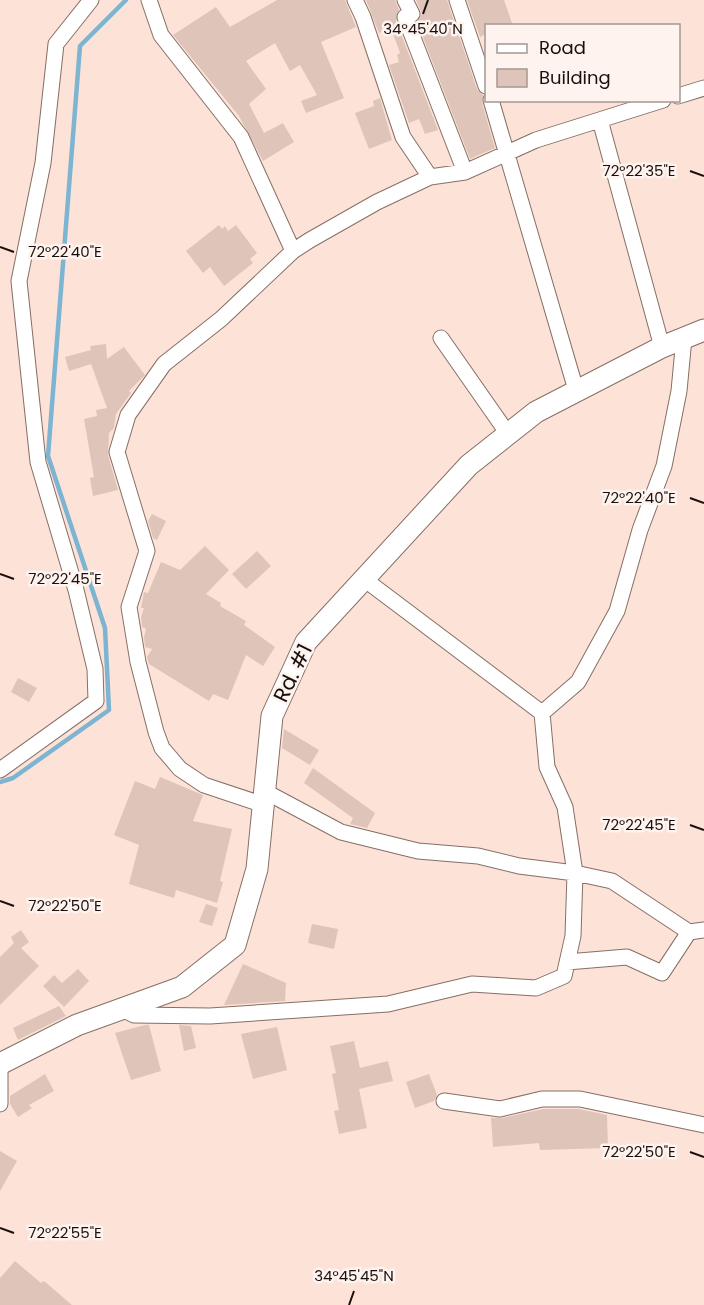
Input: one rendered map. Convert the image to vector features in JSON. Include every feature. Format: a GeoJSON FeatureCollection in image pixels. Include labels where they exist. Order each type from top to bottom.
{"type":"FeatureCollection","features":[{"type":"Feature","properties":{"kind":"main road","name":"Rd. #1"},"geometry":{"type":"LineString","coordinates":[[0,1065],[77,1025],[124,1010],[182,987],[235,945],[257,869],[272,716],[306,642],[469,465],[536,412],[662,346],[704,330]]}},
{"type":"Feature","properties":{"kind":"street"},"geometry":{"type":"LineString","coordinates":[[0,770],[96,701],[95,669],[76,590],[39,462],[19,281],[44,163],[56,44],[91,0]]}},
{"type":"Feature","properties":{"kind":"street"},"geometry":{"type":"LineString","coordinates":[[149,0],[161,35],[241,137],[293,251]]}},
{"type":"Feature","properties":{"kind":"street"},"geometry":{"type":"LineString","coordinates":[[355,0],[363,17],[403,137],[430,177]]}},
{"type":"Feature","properties":{"kind":"street"},"geometry":{"type":"LineString","coordinates":[[405,0],[412,14],[405,17],[465,172]]}},
{"type":"Feature","properties":{"kind":"street"},"geometry":{"type":"LineString","coordinates":[[457,0],[485,83]]}},
{"type":"Feature","properties":{"kind":"street"},"geometry":{"type":"LineString","coordinates":[[680,95],[704,88]]}},
{"type":"Feature","properties":{"kind":"street"},"geometry":{"type":"LineString","coordinates":[[492,102],[576,390]]}},
{"type":"Feature","properties":{"kind":"street"},"geometry":{"type":"LineString","coordinates":[[567,962],[627,957],[662,973],[696,931],[612,881],[575,873],[519,866],[478,856],[418,851],[341,832],[265,799],[204,785],[180,769],[162,748],[138,662],[129,607],[147,551],[117,452],[128,415],[164,364],[221,319],[293,251],[377,202],[430,177],[465,172],[507,151],[657,102]]}},
{"type":"Feature","properties":{"kind":"street"},"geometry":{"type":"LineString","coordinates":[[600,120],[662,346]]}},
{"type":"Feature","properties":{"kind":"street"},"geometry":{"type":"LineString","coordinates":[[441,338],[508,434]]}},
{"type":"Feature","properties":{"kind":"street"},"geometry":{"type":"LineString","coordinates":[[543,713],[578,682],[617,611],[640,530],[664,466],[679,391],[684,338]]}},
{"type":"Feature","properties":{"kind":"street"},"geometry":{"type":"LineString","coordinates":[[124,1010],[134,1016],[210,1016],[388,1004],[472,984],[536,988],[564,976],[573,936],[575,873],[565,807],[547,767],[543,713],[364,579]]}},
{"type":"Feature","properties":{"kind":"street"},"geometry":{"type":"LineString","coordinates":[[0,1065],[0,1104]]}},
{"type":"Feature","properties":{"kind":"street"},"geometry":{"type":"LineString","coordinates":[[444,1101],[500,1109],[543,1099],[580,1099],[704,1125]]}},
{"type":"Feature","properties":{"kind":"building"},"geometry":{"type":"Polygon","coordinates":[[[277,0],[345,0],[356,27],[321,42],[344,98],[306,113],[301,101],[317,95],[300,65],[290,71],[275,43],[246,61],[266,89],[249,104],[264,133],[283,123],[294,142],[263,161],[239,116],[173,35],[216,7],[230,27],[277,0]]]}},
{"type":"Feature","properties":{"kind":"building"},"geometry":{"type":"Polygon","coordinates":[[[366,0],[395,0],[399,10],[396,21],[438,130],[425,134],[419,119],[409,123],[389,65],[399,62],[397,55],[400,53],[391,28],[379,33],[366,0]]]}},
{"type":"Feature","properties":{"kind":"building"},"geometry":{"type":"Polygon","coordinates":[[[416,0],[447,0],[477,89],[483,95],[482,103],[495,148],[470,159],[417,22],[422,14],[416,0]]]}},
{"type":"Feature","properties":{"kind":"building"},"geometry":{"type":"Polygon","coordinates":[[[467,0],[504,0],[512,24],[485,24],[485,34],[480,37],[467,0]]]}},
{"type":"Feature","properties":{"kind":"building"},"geometry":{"type":"Polygon","coordinates":[[[380,98],[392,140],[369,149],[355,113],[374,106],[373,101],[380,98]]]}},
{"type":"Feature","properties":{"kind":"building"},"geometry":{"type":"Polygon","coordinates":[[[219,225],[222,229],[225,226],[228,231],[236,225],[257,253],[250,259],[253,263],[224,286],[210,267],[203,273],[186,251],[219,225]]]}},
{"type":"Feature","properties":{"kind":"building"},"geometry":{"type":"Polygon","coordinates":[[[106,344],[107,359],[124,347],[145,375],[129,391],[131,393],[116,414],[114,428],[109,433],[108,455],[118,490],[93,496],[90,478],[94,477],[84,419],[97,416],[96,410],[107,408],[91,364],[69,371],[65,357],[91,350],[90,346],[106,344]]]}},
{"type":"Feature","properties":{"kind":"building"},"geometry":{"type":"Polygon","coordinates":[[[152,514],[166,521],[157,540],[153,538],[148,521],[152,514]]]}},
{"type":"Feature","properties":{"kind":"building"},"geometry":{"type":"Polygon","coordinates":[[[205,546],[229,570],[206,594],[221,603],[220,606],[246,621],[244,625],[275,647],[263,666],[246,655],[228,700],[213,694],[209,701],[149,664],[147,657],[152,649],[145,647],[146,629],[142,627],[141,617],[144,608],[141,608],[144,592],[148,593],[161,562],[180,570],[205,546]]]}},
{"type":"Feature","properties":{"kind":"building"},"geometry":{"type":"Polygon","coordinates":[[[257,551],[271,566],[246,589],[232,574],[257,551]]]}},
{"type":"Feature","properties":{"kind":"building"},"geometry":{"type":"Polygon","coordinates":[[[18,678],[37,688],[29,702],[11,692],[18,678]]]}},
{"type":"Feature","properties":{"kind":"building"},"geometry":{"type":"Polygon","coordinates":[[[284,729],[319,750],[310,765],[282,748],[284,729]]]}},
{"type":"Feature","properties":{"kind":"building"},"geometry":{"type":"Polygon","coordinates":[[[313,768],[375,813],[367,828],[350,824],[353,818],[304,783],[313,768]]]}},
{"type":"Feature","properties":{"kind":"building"},"geometry":{"type":"Polygon","coordinates":[[[160,777],[203,795],[193,821],[232,829],[217,903],[176,890],[174,898],[129,884],[139,845],[114,835],[135,781],[155,789],[160,777]]]}},
{"type":"Feature","properties":{"kind":"building"},"geometry":{"type":"Polygon","coordinates":[[[206,904],[218,908],[212,926],[199,922],[206,904]]]}},
{"type":"Feature","properties":{"kind":"building"},"geometry":{"type":"Polygon","coordinates":[[[312,924],[338,929],[334,949],[308,943],[312,924]]]}},
{"type":"Feature","properties":{"kind":"building"},"geometry":{"type":"Polygon","coordinates":[[[21,930],[29,942],[21,948],[39,966],[0,1005],[0,957],[14,943],[11,937],[21,930]]]}},
{"type":"Feature","properties":{"kind":"building"},"geometry":{"type":"Polygon","coordinates":[[[243,964],[286,983],[285,1001],[224,1005],[243,964]]]}},
{"type":"Feature","properties":{"kind":"building"},"geometry":{"type":"Polygon","coordinates":[[[78,969],[89,981],[64,1007],[43,986],[54,975],[62,983],[78,969]]]}},
{"type":"Feature","properties":{"kind":"building"},"geometry":{"type":"Polygon","coordinates":[[[59,1006],[66,1016],[18,1040],[13,1028],[59,1006]]]}},
{"type":"Feature","properties":{"kind":"building"},"geometry":{"type":"Polygon","coordinates":[[[149,1025],[161,1071],[131,1080],[115,1033],[149,1025]]]}},
{"type":"Feature","properties":{"kind":"building"},"geometry":{"type":"Polygon","coordinates":[[[179,1025],[191,1026],[196,1048],[184,1051],[179,1025]]]}},
{"type":"Feature","properties":{"kind":"building"},"geometry":{"type":"Polygon","coordinates":[[[277,1027],[287,1070],[253,1079],[241,1034],[277,1027]]]}},
{"type":"Feature","properties":{"kind":"building"},"geometry":{"type":"Polygon","coordinates":[[[354,1041],[360,1068],[388,1061],[393,1081],[359,1089],[367,1128],[339,1134],[334,1111],[339,1110],[332,1074],[336,1073],[330,1046],[354,1041]]]}},
{"type":"Feature","properties":{"kind":"building"},"geometry":{"type":"Polygon","coordinates":[[[45,1074],[54,1091],[29,1105],[32,1108],[18,1117],[10,1104],[10,1096],[45,1074]]]}},
{"type":"Feature","properties":{"kind":"building"},"geometry":{"type":"Polygon","coordinates":[[[429,1074],[437,1095],[434,1101],[415,1108],[406,1082],[429,1074]]]}},
{"type":"Feature","properties":{"kind":"building"},"geometry":{"type":"Polygon","coordinates":[[[543,1109],[579,1109],[607,1115],[608,1148],[540,1150],[539,1143],[493,1147],[491,1118],[502,1118],[543,1109]]]}},
{"type":"Feature","properties":{"kind":"building"},"geometry":{"type":"Polygon","coordinates":[[[0,1151],[17,1161],[0,1191],[0,1151]]]}},
{"type":"Feature","properties":{"kind":"building"},"geometry":{"type":"Polygon","coordinates":[[[15,1261],[41,1283],[44,1281],[72,1305],[0,1305],[0,1278],[15,1261]]]}},
{"type":"Feature","properties":{"kind":"waterway"},"geometry":{"type":"LineString","coordinates":[[0,782],[13,778],[109,710],[105,628],[48,456],[80,46],[126,0]]}}]}
